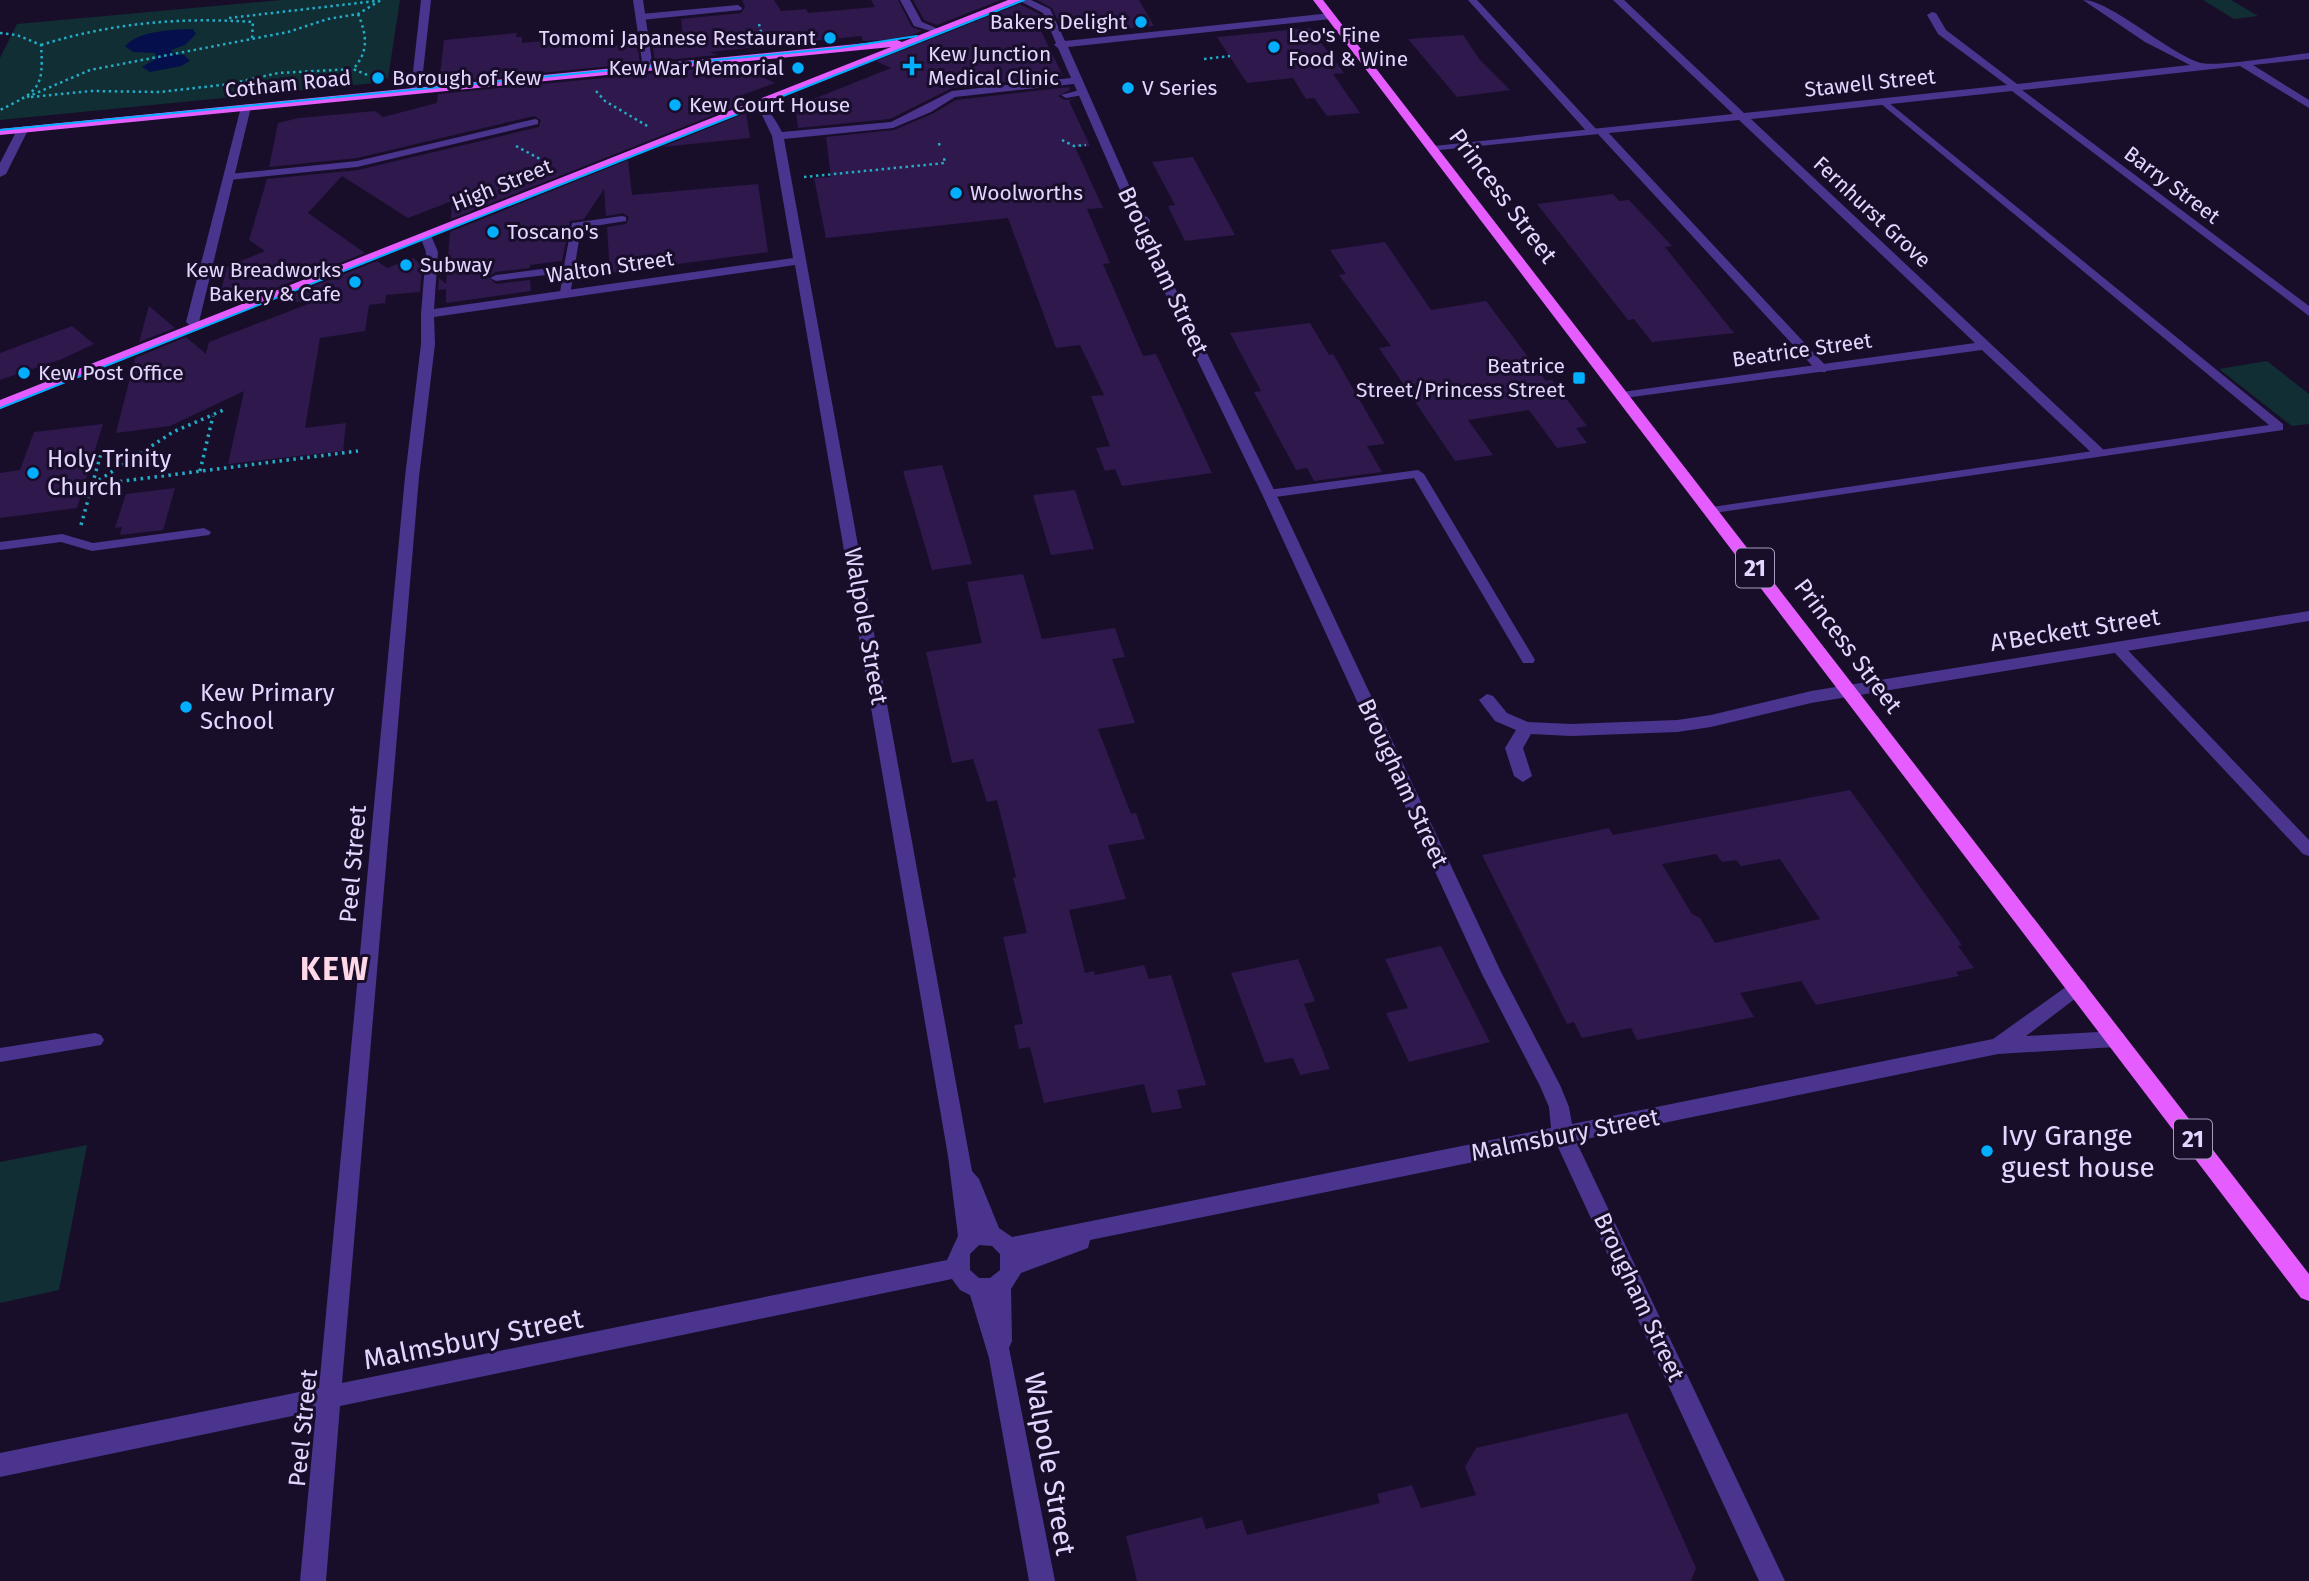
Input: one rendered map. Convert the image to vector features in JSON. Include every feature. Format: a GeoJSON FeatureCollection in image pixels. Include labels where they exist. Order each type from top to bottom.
{"type":"FeatureCollection","features":[{"type":"Feature","properties":{"kind":"main road","name":"High Street"},"geometry":{"type":"LineString","coordinates":[[0,405],[754,107],[1017,0]]}},
{"type":"Feature","properties":{"kind":"main road","name":"Princess Street"},"geometry":{"type":"LineString","coordinates":[[1318,0],[2309,1291]]}},
{"type":"Feature","properties":{"kind":"main road","name":"Cotham Road"},"geometry":{"type":"LineString","coordinates":[[0,132],[915,41]]}},
{"type":"Feature","properties":{"kind":"street"},"geometry":{"type":"LineString","coordinates":[[416,90],[426,0]]}},
{"type":"Feature","properties":{"kind":"street"},"geometry":{"type":"LineString","coordinates":[[638,0],[648,68]]}},
{"type":"Feature","properties":{"kind":"street"},"geometry":{"type":"LineString","coordinates":[[905,0],[918,24],[937,32]]}},
{"type":"Feature","properties":{"kind":"street","name":"Brougham Street"},"geometry":{"type":"LineString","coordinates":[[1023,0],[1045,9],[1080,93],[1135,211],[1144,220],[1142,233],[1269,494],[1492,974],[1550,1086],[1559,1107],[1563,1136],[1772,1581]]}},
{"type":"Feature","properties":{"kind":"street","name":"Fernhurst Grove"},"geometry":{"type":"LineString","coordinates":[[1618,0],[2100,453]]}},
{"type":"Feature","properties":{"kind":"street"},"geometry":{"type":"LineString","coordinates":[[2088,0],[2149,40],[2201,66]]}},
{"type":"Feature","properties":{"kind":"street","name":"Barry Street"},"geometry":{"type":"LineString","coordinates":[[1932,15],[1942,32],[2309,312]]}},
{"type":"Feature","properties":{"kind":"street"},"geometry":{"type":"LineString","coordinates":[[1059,45],[1331,16]]}},
{"type":"Feature","properties":{"kind":"street"},"geometry":{"type":"LineString","coordinates":[[2149,40],[2183,69]]}},
{"type":"Feature","properties":{"kind":"street","name":"Stawell Street"},"geometry":{"type":"LineString","coordinates":[[1434,149],[2309,56]]}},
{"type":"Feature","properties":{"kind":"street"},"geometry":{"type":"LineString","coordinates":[[2242,63],[2309,105]]}},
{"type":"Feature","properties":{"kind":"street"},"geometry":{"type":"LineString","coordinates":[[778,136],[893,125],[927,110],[952,94],[1076,81]]}},
{"type":"Feature","properties":{"kind":"street"},"geometry":{"type":"LineString","coordinates":[[196,327],[192,322],[195,303],[246,107]]}},
{"type":"Feature","properties":{"kind":"street","name":"Walpole Street"},"geometry":{"type":"LineString","coordinates":[[754,107],[768,115],[778,136],[798,261],[959,1156],[994,1260],[1001,1358],[1042,1581]]}},
{"type":"Feature","properties":{"kind":"street"},"geometry":{"type":"LineString","coordinates":[[0,174],[22,130]]}},
{"type":"Feature","properties":{"kind":"street","name":"Peel Street"},"geometry":{"type":"LineString","coordinates":[[313,1581],[412,477],[428,344],[426,320],[432,252],[426,236]]}},
{"type":"Feature","properties":{"kind":"street","name":"Walton Street"},"geometry":{"type":"LineString","coordinates":[[426,320],[566,293],[798,261]]}},
{"type":"Feature","properties":{"kind":"street","name":"Beatrice Street"},"geometry":{"type":"LineString","coordinates":[[1622,396],[1987,345]]}},
{"type":"Feature","properties":{"kind":"street","name":"A'Beckett Street"},"geometry":{"type":"LineString","coordinates":[[1526,728],[1571,730],[1677,726],[1849,691],[2309,616]]}},
{"type":"Feature","properties":{"kind":"street"},"geometry":{"type":"LineString","coordinates":[[1487,701],[1501,717],[1526,728],[1514,748],[1523,776]]}},
{"type":"Feature","properties":{"kind":"street","name":"Malmsbury Street"},"geometry":{"type":"LineString","coordinates":[[1998,1046],[2077,987]]}},
{"type":"Feature","properties":{"kind":"street","name":"Malmsbury Street"},"geometry":{"type":"LineString","coordinates":[[0,1465],[868,1289],[909,1276],[956,1268],[964,1281],[994,1260],[1132,1222],[1998,1046],[2116,1039]]}},
{"type":"Feature","properties":{"kind":"lane"},"geometry":{"type":"LineString","coordinates":[[1472,0],[1822,369]]}},
{"type":"Feature","properties":{"kind":"lane"},"geometry":{"type":"LineString","coordinates":[[640,17],[738,8]]}},
{"type":"Feature","properties":{"kind":"lane"},"geometry":{"type":"LineString","coordinates":[[1066,94],[1080,93]]}},
{"type":"Feature","properties":{"kind":"lane"},"geometry":{"type":"LineString","coordinates":[[1712,511],[2279,427],[1883,101]]}},
{"type":"Feature","properties":{"kind":"lane"},"geometry":{"type":"LineString","coordinates":[[229,177],[357,164],[534,122]]}},
{"type":"Feature","properties":{"kind":"lane"},"geometry":{"type":"LineString","coordinates":[[566,293],[567,269],[577,234],[576,225],[622,219]]}},
{"type":"Feature","properties":{"kind":"lane"},"geometry":{"type":"LineString","coordinates":[[496,278],[567,269]]}},
{"type":"Feature","properties":{"kind":"lane"},"geometry":{"type":"LineString","coordinates":[[1269,494],[1418,474],[1528,660]]}},
{"type":"Feature","properties":{"kind":"lane"},"geometry":{"type":"LineString","coordinates":[[0,546],[62,538],[92,547],[204,532]]}},
{"type":"Feature","properties":{"kind":"lane"},"geometry":{"type":"LineString","coordinates":[[2118,648],[2309,850]]}},
{"type":"Feature","properties":{"kind":"lane"},"geometry":{"type":"LineString","coordinates":[[0,1055],[95,1040]]}},
{"type":"Feature","properties":{"kind":"path"},"geometry":{"type":"LineString","coordinates":[[0,110],[90,70],[252,39],[358,14],[380,0]]}},
{"type":"Feature","properties":{"kind":"path"},"geometry":{"type":"LineString","coordinates":[[0,33],[17,35],[41,45],[79,32],[123,24],[262,15],[380,0]]}},
{"type":"Feature","properties":{"kind":"path"},"geometry":{"type":"LineString","coordinates":[[354,69],[363,60],[368,47],[358,14]]}},
{"type":"Feature","properties":{"kind":"path"},"geometry":{"type":"LineString","coordinates":[[217,19],[253,22],[262,15]]}},
{"type":"Feature","properties":{"kind":"path"},"geometry":{"type":"LineString","coordinates":[[252,39],[253,22]]}},
{"type":"Feature","properties":{"kind":"path"},"geometry":{"type":"LineString","coordinates":[[27,97],[43,77],[45,66],[41,45]]}},
{"type":"Feature","properties":{"kind":"path"},"geometry":{"type":"LineString","coordinates":[[1204,59],[1230,56]]}},
{"type":"Feature","properties":{"kind":"path"},"geometry":{"type":"LineString","coordinates":[[27,97],[91,91],[160,92],[230,84],[278,74],[354,69],[376,79]]}},
{"type":"Feature","properties":{"kind":"path"},"geometry":{"type":"LineString","coordinates":[[590,86],[605,102],[656,131]]}},
{"type":"Feature","properties":{"kind":"path"},"geometry":{"type":"LineString","coordinates":[[493,133],[573,177]]}},
{"type":"Feature","properties":{"kind":"path"},"geometry":{"type":"LineString","coordinates":[[1062,139],[1074,146]]}},
{"type":"Feature","properties":{"kind":"path"},"geometry":{"type":"LineString","coordinates":[[939,143],[940,148]]}},
{"type":"Feature","properties":{"kind":"path"},"geometry":{"type":"LineString","coordinates":[[803,177],[945,163],[943,158]]}},
{"type":"Feature","properties":{"kind":"path"},"geometry":{"type":"LineString","coordinates":[[92,485],[173,432],[226,409]]}},
{"type":"Feature","properties":{"kind":"path"},"geometry":{"type":"LineString","coordinates":[[200,471],[213,415]]}},
{"type":"Feature","properties":{"kind":"path"},"geometry":{"type":"LineString","coordinates":[[76,542],[103,446]]}},
{"type":"Feature","properties":{"kind":"path"},"geometry":{"type":"LineString","coordinates":[[92,485],[358,451]]}},
{"type":"Feature","properties":{"kind":"green space"},"geometry":{"type":"Polygon","coordinates":[[[282,0],[400,0],[388,78],[376,83],[0,120],[0,58],[17,24],[282,0]]]}},
{"type":"Feature","properties":{"kind":"green space"},"geometry":{"type":"Polygon","coordinates":[[[2203,0],[2231,0],[2258,16],[2234,19],[2203,0]]]}},
{"type":"Feature","properties":{"kind":"green space"},"geometry":{"type":"Polygon","coordinates":[[[2267,361],[2309,394],[2309,424],[2292,426],[2219,369],[2267,361]]]}},
{"type":"Feature","properties":{"kind":"green space"},"geometry":{"type":"Polygon","coordinates":[[[87,1145],[59,1290],[0,1303],[0,1162],[87,1145]]]}},
{"type":"Feature","properties":{"kind":"shaded area"},"geometry":{"type":"Polygon","coordinates":[[[193,29],[196,34],[185,45],[171,50],[174,54],[184,55],[190,61],[181,66],[150,72],[142,67],[157,58],[155,53],[133,52],[125,46],[148,34],[193,29]]]}},
{"type":"Feature","properties":{"kind":"building"},"geometry":{"type":"Polygon","coordinates":[[[742,0],[774,0],[781,11],[806,9],[808,13],[875,7],[871,0],[898,0],[912,27],[922,31],[902,39],[863,41],[861,36],[710,52],[718,55],[655,61],[652,43],[683,38],[681,19],[741,13],[745,7],[742,0]]]}},
{"type":"Feature","properties":{"kind":"building"},"geometry":{"type":"Polygon","coordinates":[[[913,0],[1001,0],[937,25],[924,20],[913,0]]]}},
{"type":"Feature","properties":{"kind":"building"},"geometry":{"type":"Polygon","coordinates":[[[1037,0],[1139,0],[1154,26],[1099,31],[1096,25],[1062,29],[1052,8],[1037,0]]]}},
{"type":"Feature","properties":{"kind":"building"},"geometry":{"type":"Polygon","coordinates":[[[1020,4],[1041,15],[1048,30],[1041,31],[1063,76],[952,88],[890,119],[798,128],[794,94],[811,100],[891,68],[876,61],[1020,4]]]}},
{"type":"Feature","properties":{"kind":"building","name":"Leo's Fine Food & Wine"},"geometry":{"type":"Polygon","coordinates":[[[1310,28],[1344,73],[1333,74],[1360,113],[1327,116],[1314,98],[1306,99],[1293,78],[1247,83],[1217,37],[1310,28]]]}},
{"type":"Feature","properties":{"kind":"building"},"geometry":{"type":"Polygon","coordinates":[[[517,33],[516,37],[522,37],[522,43],[585,37],[585,42],[596,41],[597,45],[637,45],[640,63],[439,83],[444,40],[517,33]]]}},
{"type":"Feature","properties":{"kind":"building"},"geometry":{"type":"Polygon","coordinates":[[[1463,35],[1480,60],[1510,90],[1457,97],[1408,39],[1463,35]]]}},
{"type":"Feature","properties":{"kind":"building"},"geometry":{"type":"Polygon","coordinates":[[[738,65],[775,83],[742,95],[744,103],[451,219],[452,201],[408,218],[342,176],[308,213],[365,253],[250,298],[220,295],[227,267],[265,251],[249,240],[267,179],[358,170],[539,127],[541,120],[534,116],[357,158],[269,167],[278,123],[299,118],[375,111],[383,117],[437,103],[438,94],[738,65]]]}},
{"type":"Feature","properties":{"kind":"building"},"geometry":{"type":"Polygon","coordinates":[[[1069,87],[1070,90],[1058,96],[1065,100],[1074,99],[1069,101],[1090,146],[1075,147],[1103,208],[1087,209],[1110,263],[1103,264],[1143,356],[1156,354],[1212,473],[1122,486],[1115,469],[1105,471],[1096,448],[1110,446],[1091,396],[1104,395],[1080,345],[1056,348],[1008,218],[826,238],[814,178],[831,177],[826,137],[894,130],[932,114],[956,100],[1069,87]]]}},
{"type":"Feature","properties":{"kind":"building"},"geometry":{"type":"Polygon","coordinates":[[[746,113],[750,138],[662,147],[746,113]]]}},
{"type":"Feature","properties":{"kind":"building"},"geometry":{"type":"Polygon","coordinates":[[[1193,157],[1235,235],[1185,241],[1168,206],[1175,205],[1152,162],[1193,157]]]}},
{"type":"Feature","properties":{"kind":"building"},"geometry":{"type":"Polygon","coordinates":[[[628,160],[632,195],[758,184],[768,252],[610,273],[607,227],[626,224],[629,217],[623,213],[606,216],[604,189],[584,219],[570,221],[562,261],[496,272],[488,277],[496,284],[530,280],[531,291],[446,303],[446,289],[438,290],[439,278],[446,284],[450,232],[628,160]]]}},
{"type":"Feature","properties":{"kind":"building"},"geometry":{"type":"Polygon","coordinates":[[[1613,194],[1619,201],[1629,200],[1672,246],[1665,247],[1734,333],[1652,342],[1634,319],[1628,320],[1537,204],[1613,194]]]}},
{"type":"Feature","properties":{"kind":"building"},"geometry":{"type":"Polygon","coordinates":[[[1385,242],[1431,310],[1486,301],[1546,381],[1552,380],[1587,426],[1576,428],[1587,443],[1557,448],[1529,410],[1468,420],[1493,455],[1455,461],[1379,348],[1391,346],[1339,275],[1346,274],[1330,250],[1385,242]]]}},
{"type":"Feature","properties":{"kind":"building"},"geometry":{"type":"Polygon","coordinates":[[[413,258],[422,265],[420,292],[386,295],[385,303],[369,305],[365,331],[320,338],[305,428],[346,423],[343,451],[228,464],[244,391],[170,426],[116,433],[135,358],[186,337],[206,354],[209,342],[311,303],[278,300],[377,261],[387,268],[413,258]]]}},
{"type":"Feature","properties":{"kind":"building"},"geometry":{"type":"Polygon","coordinates":[[[149,306],[175,328],[139,342],[149,306]]]}},
{"type":"Feature","properties":{"kind":"building"},"geometry":{"type":"Polygon","coordinates":[[[1310,323],[1329,355],[1333,354],[1385,444],[1367,446],[1382,472],[1314,481],[1307,468],[1296,470],[1254,392],[1261,391],[1230,333],[1310,323]]]}},
{"type":"Feature","properties":{"kind":"building"},"geometry":{"type":"Polygon","coordinates":[[[72,326],[94,344],[62,359],[0,380],[0,353],[72,326]]]}},
{"type":"Feature","properties":{"kind":"building"},"geometry":{"type":"Polygon","coordinates":[[[103,424],[77,508],[0,518],[0,473],[20,470],[34,432],[103,424]]]}},
{"type":"Feature","properties":{"kind":"building"},"geometry":{"type":"Polygon","coordinates":[[[942,465],[972,564],[932,570],[903,471],[942,465]]]}},
{"type":"Feature","properties":{"kind":"building"},"geometry":{"type":"Polygon","coordinates":[[[175,488],[163,530],[120,535],[122,527],[115,528],[126,494],[175,488]]]}},
{"type":"Feature","properties":{"kind":"building"},"geometry":{"type":"Polygon","coordinates":[[[1075,490],[1094,549],[1051,555],[1033,495],[1075,490]]]}},
{"type":"Feature","properties":{"kind":"building"},"geometry":{"type":"Polygon","coordinates":[[[1023,574],[1042,639],[1115,628],[1125,657],[1112,659],[1135,723],[1098,729],[1131,814],[1136,813],[1145,839],[1108,845],[1126,899],[1069,910],[1085,973],[1094,971],[1095,975],[1144,965],[1149,979],[1171,975],[1206,1085],[1177,1090],[1182,1108],[1152,1113],[1144,1084],[1044,1103],[1030,1047],[1019,1049],[1014,1025],[1023,1024],[1003,937],[1027,933],[1013,878],[1016,877],[997,800],[987,802],[973,759],[952,763],[926,652],[982,643],[967,582],[1023,574]]]}},
{"type":"Feature","properties":{"kind":"building"},"geometry":{"type":"Polygon","coordinates":[[[1850,790],[1962,945],[1958,946],[1974,968],[1956,972],[1959,976],[1816,1005],[1801,981],[1740,993],[1754,1017],[1637,1040],[1631,1028],[1582,1038],[1574,1022],[1567,1024],[1482,855],[1609,828],[1613,835],[1850,790]],[[1716,854],[1662,864],[1692,914],[1700,918],[1715,943],[1820,919],[1780,859],[1741,866],[1736,860],[1722,862],[1716,854]]]}},
{"type":"Feature","properties":{"kind":"building"},"geometry":{"type":"Polygon","coordinates":[[[1441,946],[1490,1042],[1409,1062],[1386,1013],[1408,1008],[1385,959],[1441,946]]]}},
{"type":"Feature","properties":{"kind":"building"},"geometry":{"type":"Polygon","coordinates":[[[1298,959],[1315,1001],[1304,1004],[1330,1069],[1300,1075],[1293,1058],[1265,1063],[1231,973],[1298,959]]]}},
{"type":"Feature","properties":{"kind":"building"},"geometry":{"type":"Polygon","coordinates":[[[1627,1413],[1696,1568],[1691,1581],[1137,1581],[1126,1536],[1202,1517],[1206,1529],[1242,1520],[1247,1535],[1380,1503],[1377,1494],[1412,1485],[1421,1508],[1476,1495],[1465,1467],[1476,1448],[1627,1413]]]}},
{"type":"Feature","properties":{"kind":"tram line"},"geometry":{"type":"LineString","coordinates":[[0,408],[1024,0]]}},
{"type":"Feature","properties":{"kind":"tram line"},"geometry":{"type":"LineString","coordinates":[[0,130],[839,48],[917,36]]}},
{"type":"Feature","properties":{"kind":"place","name":"Bakers Delight"},"geometry":{"type":"Point","coordinates":[1141,22]}},
{"type":"Feature","properties":{"kind":"place","name":"Tomomi Japanese Restaurant"},"geometry":{"type":"Point","coordinates":[830,38]}},
{"type":"Feature","properties":{"kind":"place","name":"Leo's Fine Food & Wine"},"geometry":{"type":"Point","coordinates":[1274,47]}},
{"type":"Feature","properties":{"kind":"place","name":"Kew Junction Medical Clinic"},"geometry":{"type":"Point","coordinates":[912,66]}},
{"type":"Feature","properties":{"kind":"place","name":"Kew War Memorial"},"geometry":{"type":"Point","coordinates":[798,68]}},
{"type":"Feature","properties":{"kind":"place","name":"Borough of Kew"},"geometry":{"type":"Point","coordinates":[378,78]}},
{"type":"Feature","properties":{"kind":"place","name":"V Series"},"geometry":{"type":"Point","coordinates":[1128,88]}},
{"type":"Feature","properties":{"kind":"place","name":"Kew Court House"},"geometry":{"type":"Point","coordinates":[675,105]}},
{"type":"Feature","properties":{"kind":"place","name":"Woolworths"},"geometry":{"type":"Point","coordinates":[956,193]}},
{"type":"Feature","properties":{"kind":"place","name":"Toscano's"},"geometry":{"type":"Point","coordinates":[493,232]}},
{"type":"Feature","properties":{"kind":"place","name":"Subway"},"geometry":{"type":"Point","coordinates":[406,265]}},
{"type":"Feature","properties":{"kind":"place","name":"Kew Breadworks Bakery & Cafe"},"geometry":{"type":"Point","coordinates":[355,282]}},
{"type":"Feature","properties":{"kind":"place","name":"Kew Post Office"},"geometry":{"type":"Point","coordinates":[24,373]}},
{"type":"Feature","properties":{"kind":"place","name":"Beatrice Street/Princess Street"},"geometry":{"type":"Point","coordinates":[1579,378]}},
{"type":"Feature","properties":{"kind":"place","name":"Holy Trinity Church"},"geometry":{"type":"Point","coordinates":[33,473]}},
{"type":"Feature","properties":{"kind":"place","name":"Kew Primary School"},"geometry":{"type":"Point","coordinates":[186,707]}},
{"type":"Feature","properties":{"kind":"place","name":"Ivy Grange guest house"},"geometry":{"type":"Point","coordinates":[1987,1151]}},
{"type":"Feature","properties":{"kind":"district","name":"KEW"},"geometry":{"type":"Point","coordinates":[335,969]}}]}
